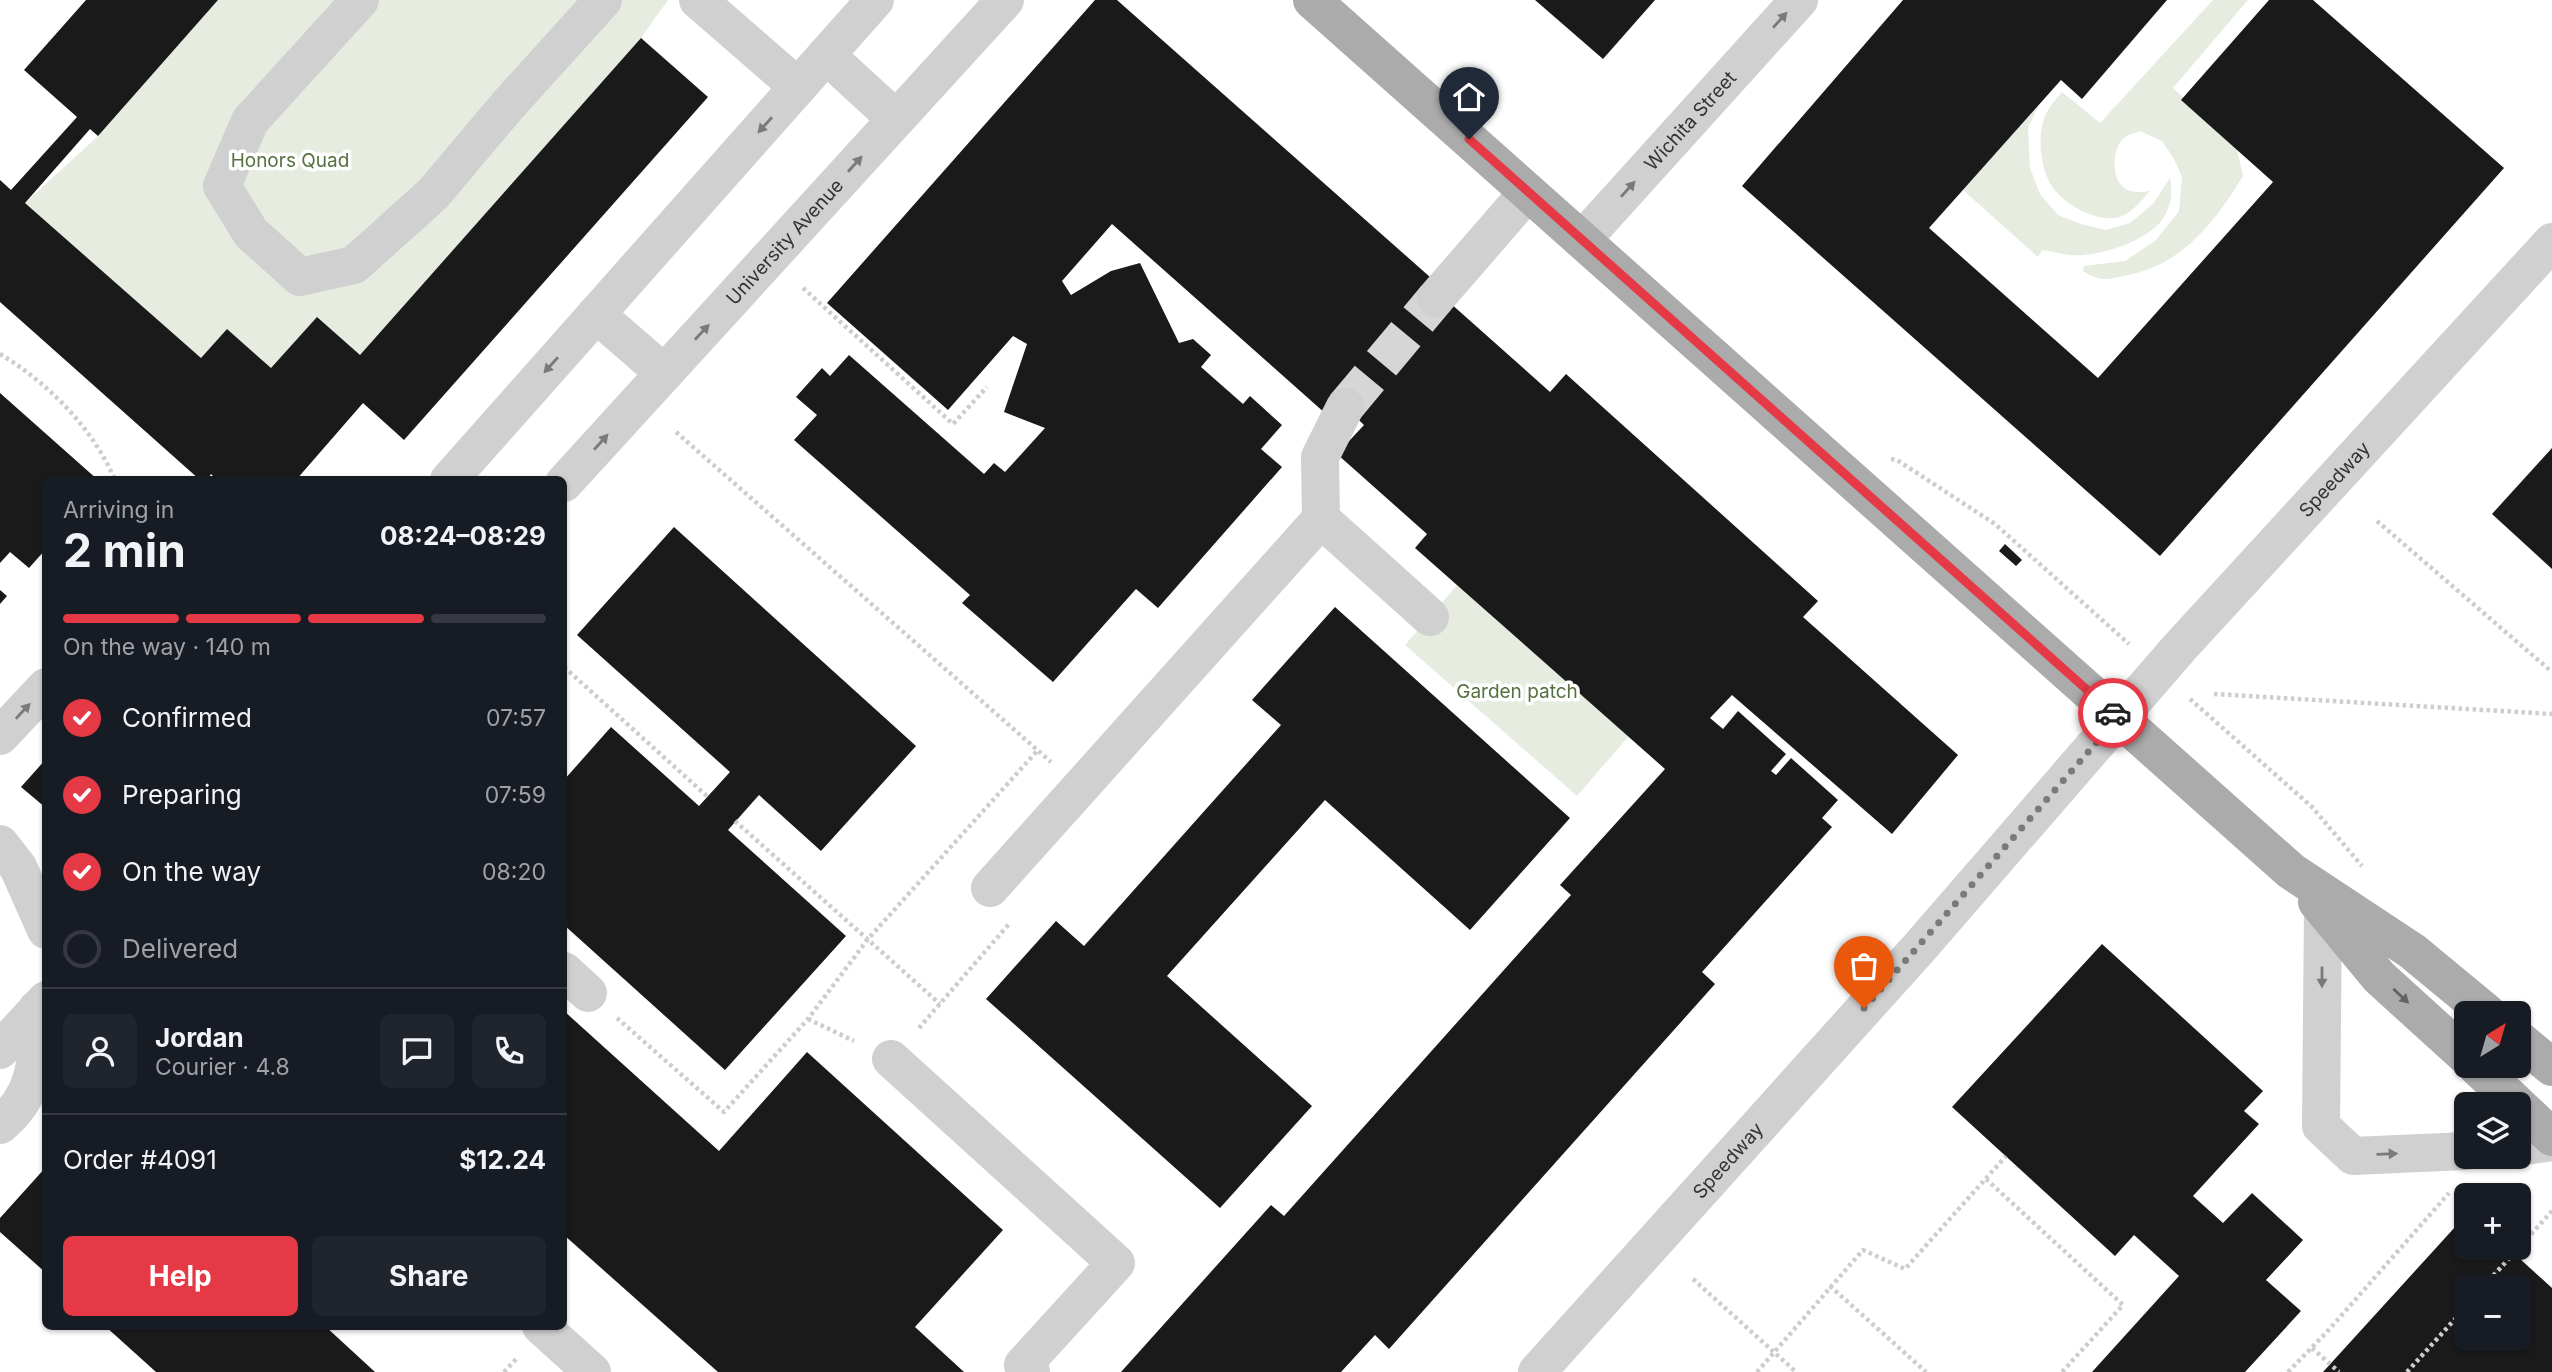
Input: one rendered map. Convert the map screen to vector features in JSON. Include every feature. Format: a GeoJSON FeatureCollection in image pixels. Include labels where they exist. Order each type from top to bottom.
{"type":"FeatureCollection","features":[{"type":"Feature","properties":{"kind":"main road"},"geometry":{"type":"LineString","coordinates":[[1312,0],[2291,871],[2379,977],[2454,1045]]}},
{"type":"Feature","properties":{"kind":"main road"},"geometry":{"type":"LineString","coordinates":[[2291,871],[2412,951],[2472,1001]]}},
{"type":"Feature","properties":{"kind":"main road"},"geometry":{"type":"LineString","coordinates":[[2531,1050],[2552,1067]]}},
{"type":"Feature","properties":{"kind":"main road"},"geometry":{"type":"LineString","coordinates":[[2489,1078],[2504,1092]]}},
{"type":"Feature","properties":{"kind":"main road"},"geometry":{"type":"LineString","coordinates":[[2531,1117],[2552,1136]]}},
{"type":"Feature","properties":{"kind":"street"},"geometry":{"type":"LineString","coordinates":[[360,0],[250,121],[222,186],[251,233],[300,277],[354,265],[433,194],[508,104],[603,0]]}},
{"type":"Feature","properties":{"kind":"street"},"geometry":{"type":"LineString","coordinates":[[698,0],[798,87]]}},
{"type":"Feature","properties":{"kind":"street"},"geometry":{"type":"LineString","coordinates":[[453,476],[875,0]]}},
{"type":"Feature","properties":{"kind":"street","name":"University Avenue"},"geometry":{"type":"LineString","coordinates":[[567,480],[1005,0]]}},
{"type":"Feature","properties":{"kind":"street","name":"Wichita Street"},"geometry":{"type":"LineString","coordinates":[[1582,240],[1799,0]]}},
{"type":"Feature","properties":{"kind":"street"},"geometry":{"type":"LineString","coordinates":[[826,55],[896,119]]}},
{"type":"Feature","properties":{"kind":"street"},"geometry":{"type":"LineString","coordinates":[[1436,298],[1528,192]]}},
{"type":"Feature","properties":{"kind":"street","name":"Speedway"},"geometry":{"type":"LineString","coordinates":[[1537,1372],[1919,947],[2330,480],[2552,242]]}},
{"type":"Feature","properties":{"kind":"street"},"geometry":{"type":"LineString","coordinates":[[596,314],[664,373]]}},
{"type":"Feature","properties":{"kind":"street"},"geometry":{"type":"LineString","coordinates":[[990,888],[1321,519],[1320,457],[1345,407]]}},
{"type":"Feature","properties":{"kind":"street"},"geometry":{"type":"LineString","coordinates":[[1321,519],[1430,617]]}},
{"type":"Feature","properties":{"kind":"street"},"geometry":{"type":"LineString","coordinates":[[0,736],[42,691]]}},
{"type":"Feature","properties":{"kind":"street"},"geometry":{"type":"LineString","coordinates":[[0,844],[18,867],[42,921]]}},
{"type":"Feature","properties":{"kind":"street"},"geometry":{"type":"LineString","coordinates":[[2323,908],[2321,1126],[2353,1156],[2454,1152]]}},
{"type":"Feature","properties":{"kind":"street"},"geometry":{"type":"LineString","coordinates":[[0,1050],[41,1005]]}},
{"type":"Feature","properties":{"kind":"street"},"geometry":{"type":"LineString","coordinates":[[0,1125],[16,1113],[32,1085],[41,1005]]}},
{"type":"Feature","properties":{"kind":"street"},"geometry":{"type":"LineString","coordinates":[[891,1059],[1116,1263],[1023,1365],[1031,1372]]}},
{"type":"Feature","properties":{"kind":"street"},"geometry":{"type":"LineString","coordinates":[[2531,1145],[2552,1142]]}},
{"type":"Feature","properties":{"kind":"street"},"geometry":{"type":"LineString","coordinates":[[531,1340],[592,1372]]}},
{"type":"Feature","properties":{"kind":"path"},"geometry":{"type":"LineString","coordinates":[[803,288],[953,424],[987,387]]}},
{"type":"Feature","properties":{"kind":"path"},"geometry":{"type":"LineString","coordinates":[[0,354],[21,367],[52,393],[83,430],[113,476]]}},
{"type":"Feature","properties":{"kind":"path"},"geometry":{"type":"LineString","coordinates":[[676,432],[1080,788]]}},
{"type":"Feature","properties":{"kind":"path"},"geometry":{"type":"LineString","coordinates":[[1884,459],[1897,460],[1995,524],[2127,642]]}},
{"type":"Feature","properties":{"kind":"path"},"geometry":{"type":"LineString","coordinates":[[2377,521],[2552,672]]}},
{"type":"Feature","properties":{"kind":"path"},"geometry":{"type":"LineString","coordinates":[[567,670],[708,797]]}},
{"type":"Feature","properties":{"kind":"path"},"geometry":{"type":"LineString","coordinates":[[2214,694],[2552,714]]}},
{"type":"Feature","properties":{"kind":"path"},"geometry":{"type":"LineString","coordinates":[[2192,700],[2312,807],[2363,867]]}},
{"type":"Feature","properties":{"kind":"path"},"geometry":{"type":"LineString","coordinates":[[576,982],[724,1112],[808,1019],[868,939],[1038,750]]}},
{"type":"Feature","properties":{"kind":"path"},"geometry":{"type":"LineString","coordinates":[[735,821],[940,1004]]}},
{"type":"Feature","properties":{"kind":"path"},"geometry":{"type":"LineString","coordinates":[[808,1019],[891,1059],[985,952]]}},
{"type":"Feature","properties":{"kind":"path"},"geometry":{"type":"LineString","coordinates":[[1758,1372],[1863,1251],[1905,1269],[2006,1156]]}},
{"type":"Feature","properties":{"kind":"path"},"geometry":{"type":"LineString","coordinates":[[1986,1178],[2123,1305],[2062,1372]]}},
{"type":"Feature","properties":{"kind":"path"},"geometry":{"type":"LineString","coordinates":[[2288,1372],[2441,1203]]}},
{"type":"Feature","properties":{"kind":"path"},"geometry":{"type":"LineString","coordinates":[[2495,1274],[2552,1211]]}},
{"type":"Feature","properties":{"kind":"path"},"geometry":{"type":"LineString","coordinates":[[1693,1279],[1796,1372]]}},
{"type":"Feature","properties":{"kind":"path"},"geometry":{"type":"LineString","coordinates":[[1830,1286],[1926,1372]]}},
{"type":"Feature","properties":{"kind":"path"},"geometry":{"type":"LineString","coordinates":[[2407,1372],[2454,1320]]}},
{"type":"Feature","properties":{"kind":"path"},"geometry":{"type":"LineString","coordinates":[[504,1372],[531,1340]]}},
{"type":"Feature","properties":{"kind":"path"},"geometry":{"type":"LineString","coordinates":[[2312,1348],[2339,1372]]}},
{"type":"Feature","properties":{"kind":"green space","name":"Honors Quad"},"geometry":{"type":"Polygon","coordinates":[[[218,0],[668,0],[641,38],[360,355],[271,368],[227,329],[201,358],[25,203],[98,136],[218,0]]]}},
{"type":"Feature","properties":{"kind":"green space"},"geometry":{"type":"Polygon","coordinates":[[[2213,0],[2248,0],[2173,88],[2236,145],[2243,176],[2209,225],[2181,251],[2148,269],[2115,278],[2100,279],[2090,275],[2083,271],[2084,266],[2125,261],[2156,240],[2179,211],[2182,177],[2162,141],[2140,131],[2120,142],[2115,157],[2115,173],[2122,186],[2128,190],[2150,191],[2131,211],[2116,218],[2099,217],[2081,210],[2059,194],[2049,181],[2043,164],[2041,145],[2045,115],[2062,92],[2100,123],[2213,0]]]}},
{"type":"Feature","properties":{"kind":"green space"},"geometry":{"type":"Polygon","coordinates":[[[2039,105],[2028,128],[2030,168],[2040,194],[2058,215],[2106,230],[2130,223],[2153,204],[2170,178],[2170,201],[2158,224],[2136,240],[2108,251],[2069,255],[2042,250],[2038,257],[1963,190],[2039,105]]]}},
{"type":"Feature","properties":{"kind":"green space","name":"Garden patch"},"geometry":{"type":"Polygon","coordinates":[[[1457,585],[1629,736],[1577,796],[1405,645],[1457,585]]]}},
{"type":"Feature","properties":{"kind":"building"},"geometry":{"type":"Polygon","coordinates":[[[86,0],[218,0],[98,136],[90,129],[25,203],[201,358],[227,329],[271,368],[317,317],[360,355],[641,38],[708,97],[404,440],[363,403],[299,476],[196,476],[0,302],[0,180],[11,190],[77,117],[24,70],[86,0]]]}},
{"type":"Feature","properties":{"kind":"building"},"geometry":{"type":"Polygon","coordinates":[[[1095,0],[1117,0],[1439,285],[1449,302],[1550,392],[1566,374],[1818,601],[1803,617],[1958,755],[1892,834],[1732,695],[1710,718],[1723,729],[1738,711],[1786,754],[1771,771],[1776,775],[1791,758],[1838,800],[1822,818],[1832,827],[1702,972],[1715,984],[1389,1349],[1375,1335],[1341,1372],[1121,1372],[1271,1205],[1284,1216],[1571,895],[1560,885],[1665,769],[1415,548],[1427,534],[1337,454],[1364,425],[1338,400],[1326,414],[1112,224],[1062,281],[1071,295],[1111,271],[1140,263],[1179,343],[1193,339],[1211,355],[1201,367],[1243,404],[1250,396],[1282,425],[1261,449],[1282,467],[1158,608],[1136,589],[1053,682],[962,603],[970,595],[794,440],[817,415],[796,397],[822,368],[830,376],[849,355],[984,474],[994,463],[1005,472],[1045,428],[1004,412],[1027,344],[1013,336],[948,410],[827,303],[1095,0]]]}},
{"type":"Feature","properties":{"kind":"building"},"geometry":{"type":"Polygon","coordinates":[[[1535,0],[1655,0],[1603,59],[1535,0]]]}},
{"type":"Feature","properties":{"kind":"building"},"geometry":{"type":"Polygon","coordinates":[[[1903,0],[2167,0],[2082,99],[2061,80],[1929,228],[2098,378],[2273,182],[2181,100],[2269,0],[2313,0],[2504,168],[2160,556],[1742,186],[1903,0]]]}},
{"type":"Feature","properties":{"kind":"building"},"geometry":{"type":"Polygon","coordinates":[[[0,393],[93,476],[42,476],[42,553],[29,568],[10,552],[0,563],[0,393]]]}},
{"type":"Feature","properties":{"kind":"building"},"geometry":{"type":"Polygon","coordinates":[[[2552,448],[2552,569],[2492,514],[2552,448]]]}},
{"type":"Feature","properties":{"kind":"building"},"geometry":{"type":"Polygon","coordinates":[[[674,527],[916,746],[821,851],[759,795],[728,830],[846,936],[725,1070],[567,928],[567,777],[611,727],[699,806],[730,772],[577,635],[674,527]]]}},
{"type":"Feature","properties":{"kind":"building"},"geometry":{"type":"Polygon","coordinates":[[[2005,544],[2022,560],[2016,566],[1999,551],[2005,544]]]}},
{"type":"Feature","properties":{"kind":"building"},"geometry":{"type":"Polygon","coordinates":[[[0,590],[7,596],[0,604],[0,590]]]}},
{"type":"Feature","properties":{"kind":"building"},"geometry":{"type":"Polygon","coordinates":[[[1335,607],[1570,818],[1470,930],[1325,800],[1167,976],[1312,1106],[1220,1208],[986,999],[1056,921],[1084,946],[1281,725],[1252,700],[1335,607]]]}},
{"type":"Feature","properties":{"kind":"building"},"geometry":{"type":"Polygon","coordinates":[[[42,763],[42,805],[21,787],[42,763]]]}},
{"type":"Feature","properties":{"kind":"building"},"geometry":{"type":"Polygon","coordinates":[[[2102,944],[2263,1091],[2244,1111],[2259,1124],[2193,1196],[2223,1223],[2252,1193],[2303,1240],[2266,1280],[2301,1311],[2245,1372],[2092,1372],[2179,1276],[2134,1235],[2115,1256],[1952,1107],[2102,944]]]}},
{"type":"Feature","properties":{"kind":"building"},"geometry":{"type":"Polygon","coordinates":[[[567,1014],[719,1151],[807,1052],[1003,1230],[915,1327],[964,1372],[718,1372],[567,1238],[567,1014]]]}},
{"type":"Feature","properties":{"kind":"building"},"geometry":{"type":"Polygon","coordinates":[[[42,1171],[42,1269],[0,1232],[0,1218],[42,1171]]]}},
{"type":"Feature","properties":{"kind":"building"},"geometry":{"type":"Polygon","coordinates":[[[2454,1228],[2454,1260],[2521,1260],[2552,1288],[2552,1372],[2323,1372],[2454,1228]]]}},
{"type":"Feature","properties":{"kind":"building"},"geometry":{"type":"Polygon","coordinates":[[[109,1330],[329,1330],[375,1372],[156,1372],[109,1330]]]}},
{"type":"Feature","properties":{"kind":"tunnel"},"geometry":{"type":"LineString","coordinates":[[1345,407],[1436,298]]}},
{"type":"Feature","properties":{"kind":"way so far"},"geometry":{"type":"LineString","coordinates":[[1864,1008],[2118,718],[2113,713]]}},
{"type":"Feature","properties":{"kind":"route"},"geometry":{"type":"LineString","coordinates":[[1469,139],[2113,713]]}}]}
